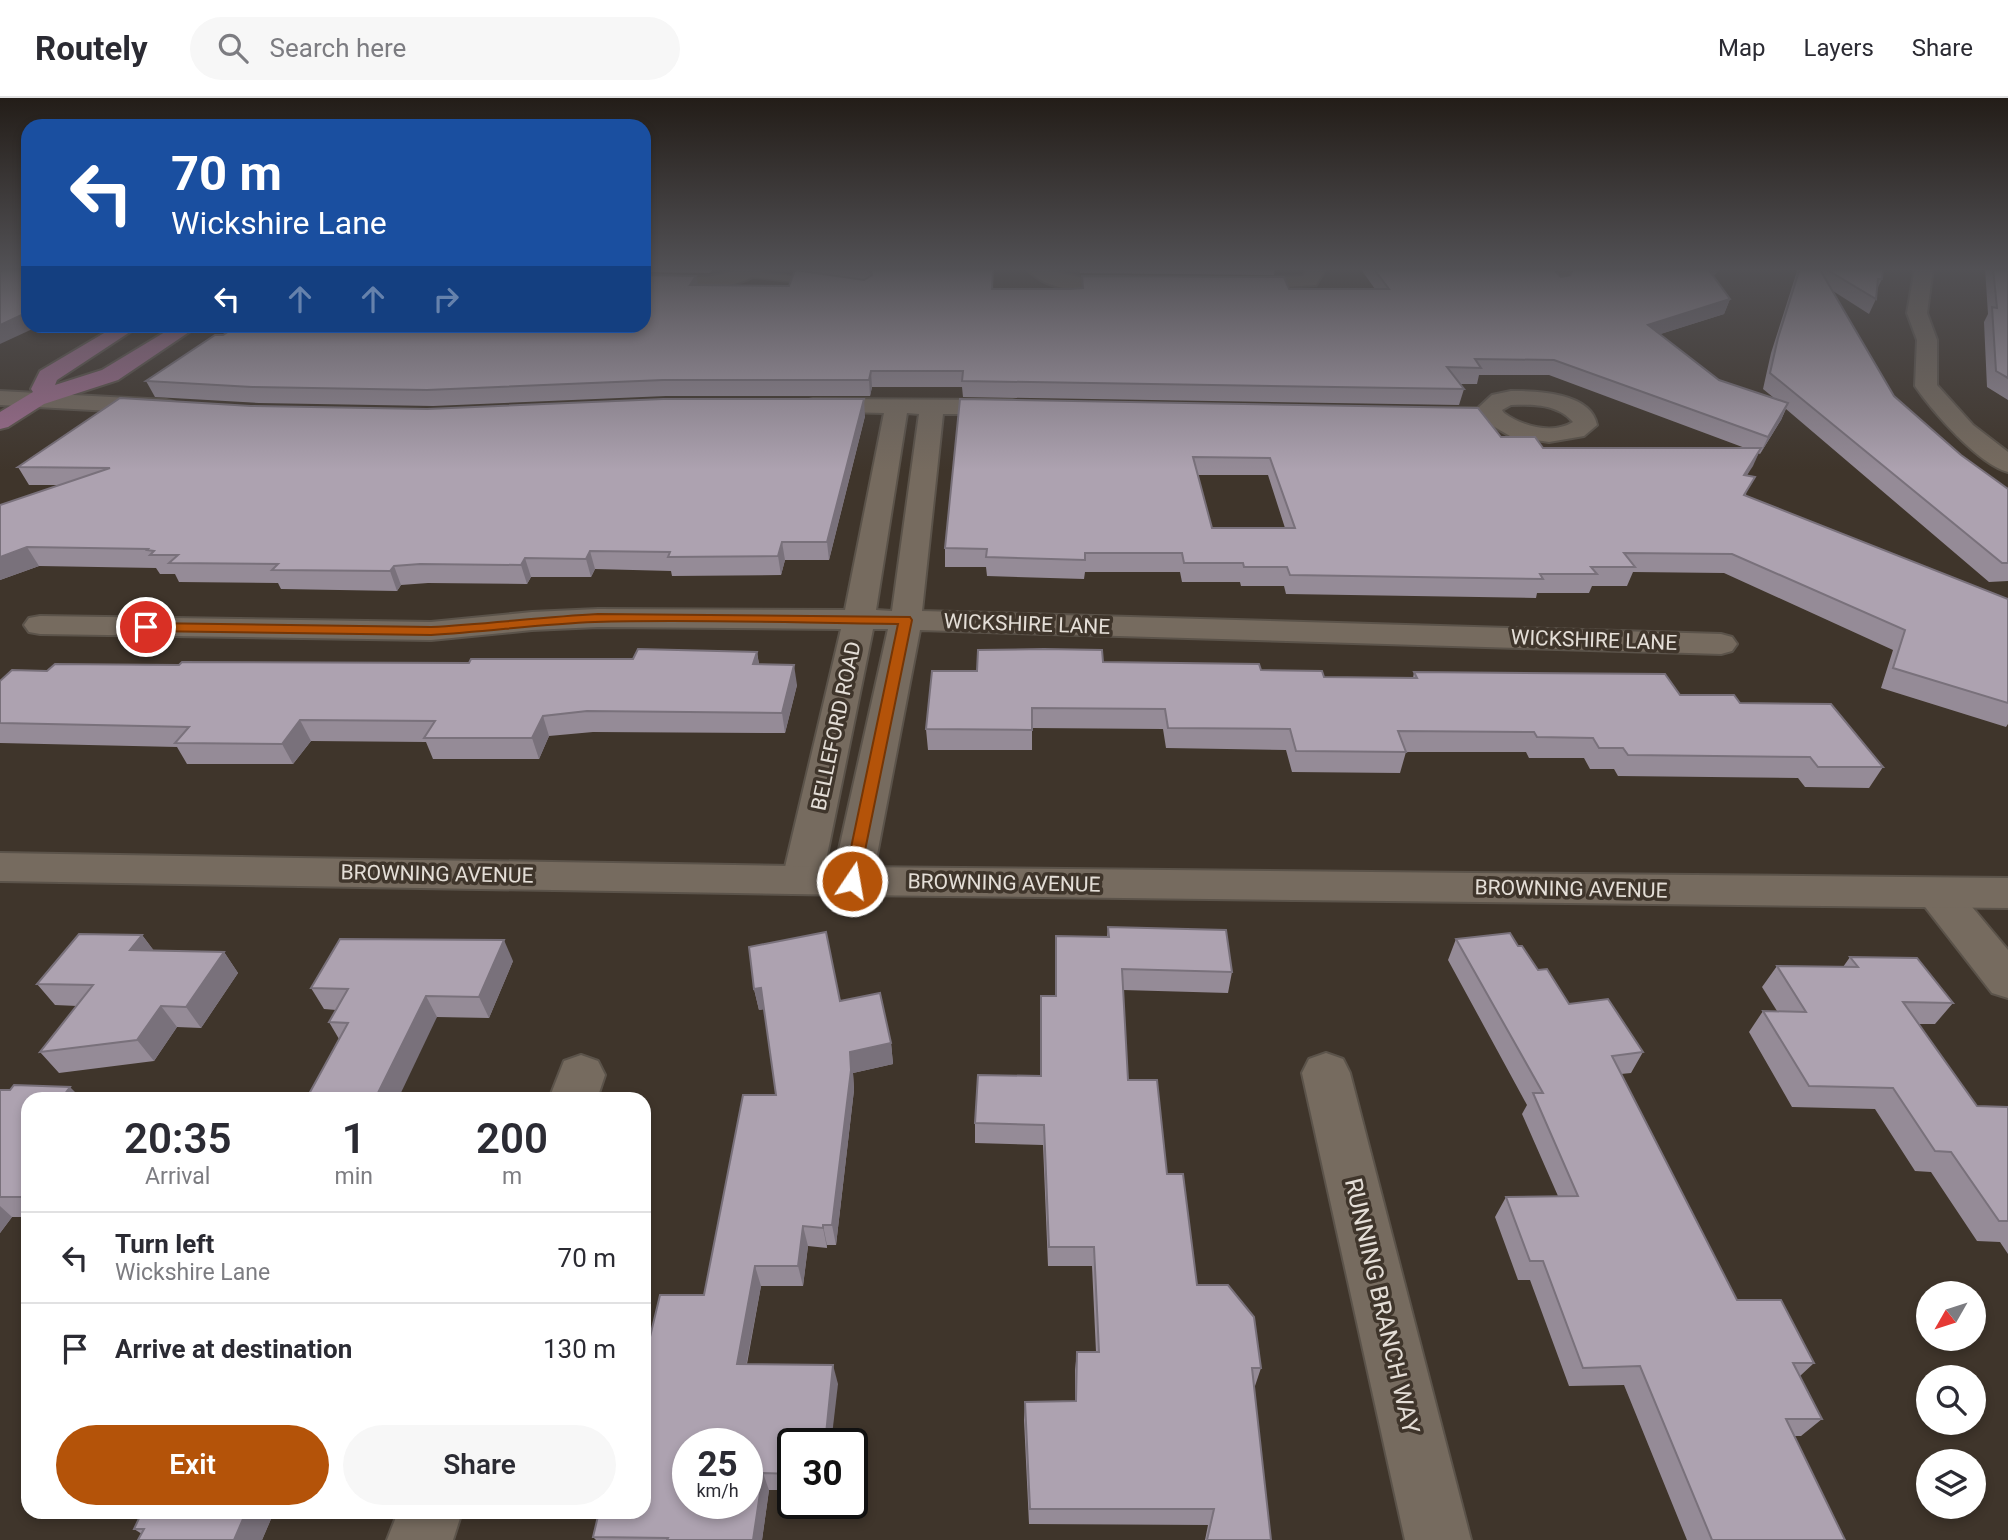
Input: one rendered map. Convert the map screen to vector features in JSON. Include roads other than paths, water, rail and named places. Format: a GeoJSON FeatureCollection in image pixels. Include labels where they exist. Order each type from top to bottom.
{"type":"FeatureCollection","features":[{"type":"Feature","properties":{"kind":"main road"},"geometry":{"type":"LineString","coordinates":[[36,399],[48,376],[114,335]]}},
{"type":"Feature","properties":{"kind":"main road"},"geometry":{"type":"LineString","coordinates":[[0,422],[36,399],[110,375],[173,335]]}},
{"type":"Feature","properties":{"kind":"street"},"geometry":{"type":"LineString","coordinates":[[1925,335],[1926,386],[1964,430],[2008,464]]}},
{"type":"Feature","properties":{"kind":"street"},"geometry":{"type":"LineString","coordinates":[[0,398],[191,409]]}},
{"type":"Feature","properties":{"kind":"street"},"geometry":{"type":"LineString","coordinates":[[788,406],[1029,408]]}},
{"type":"Feature","properties":{"kind":"street","name":"BELLEFORD ROAD"},"geometry":{"type":"LineString","coordinates":[[802,880],[859,620],[897,406]]}},
{"type":"Feature","properties":{"kind":"street"},"geometry":{"type":"LineString","coordinates":[[852,881],[906,620],[932,406]]}},
{"type":"Feature","properties":{"kind":"street"},"geometry":{"type":"LineString","coordinates":[[1410,414],[1491,415]]}},
{"type":"Feature","properties":{"kind":"street"},"geometry":{"type":"LineString","coordinates":[[1964,430],[2008,435]]}},
{"type":"Feature","properties":{"kind":"street","name":"WICKSHIRE LANE"},"geometry":{"type":"LineString","coordinates":[[40,625],[431,631],[598,618],[906,620],[1720,644]]}},
{"type":"Feature","properties":{"kind":"street","name":"BROWNING AVENUE"},"geometry":{"type":"LineString","coordinates":[[0,867],[852,881],[2008,894]]}},
{"type":"Feature","properties":{"kind":"street"},"geometry":{"type":"LineString","coordinates":[[1937,893],[2008,981]]}},
{"type":"Feature","properties":{"kind":"street","name":"RUNNING BRANCH WAY"},"geometry":{"type":"LineString","coordinates":[[1326,1073],[1438,1540]]}},
{"type":"Feature","properties":{"kind":"street"},"geometry":{"type":"LineString","coordinates":[[420,1540],[428,1519]]}}]}
